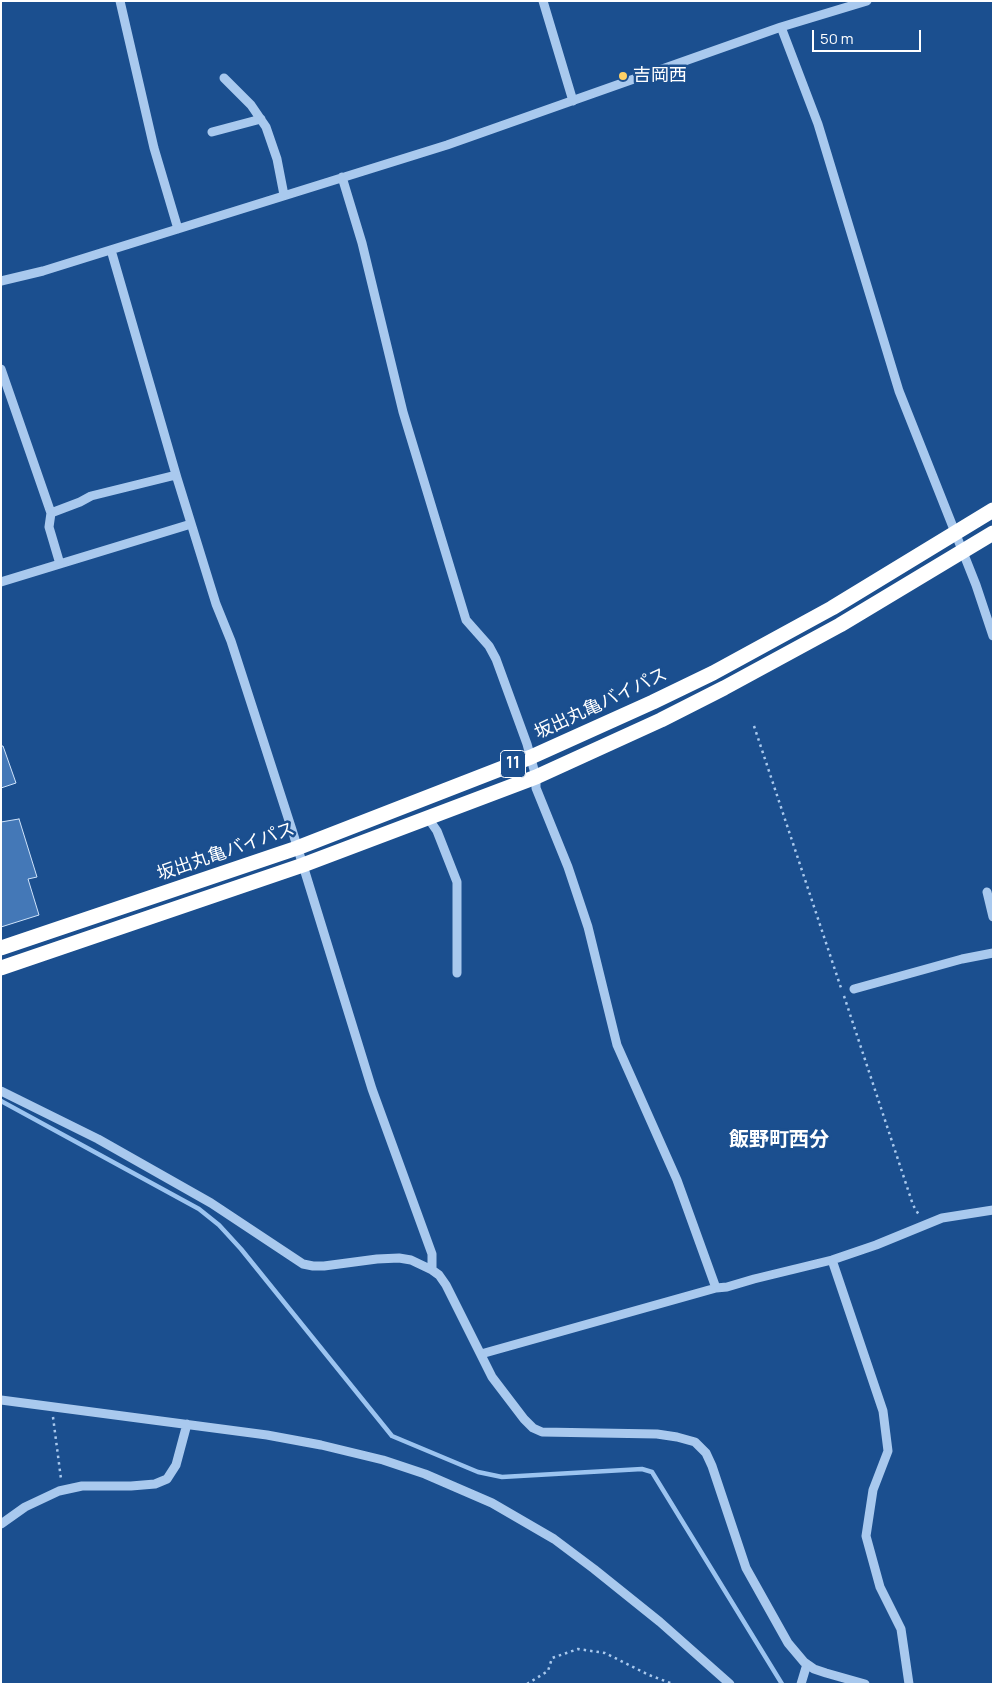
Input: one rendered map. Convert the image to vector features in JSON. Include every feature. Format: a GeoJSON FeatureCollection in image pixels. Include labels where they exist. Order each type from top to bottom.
{"type":"FeatureCollection","features":[{"type":"Feature","properties":{"kind":"highway","name":"坂出丸亀バイパス"},"geometry":{"type":"LineString","coordinates":[[1,948],[297,848],[529,751],[653,702],[713,673],[832,608],[993,510]]}},
{"type":"Feature","properties":{"kind":"highway","name":"坂出丸亀バイパス"},"geometry":{"type":"LineString","coordinates":[[1,968],[303,865],[536,777],[661,720],[724,688],[840,625],[993,533]]}},
{"type":"Feature","properties":{"kind":"street"},"geometry":{"type":"LineString","coordinates":[[120,1],[154,148],[178,229]]}},
{"type":"Feature","properties":{"kind":"street"},"geometry":{"type":"LineString","coordinates":[[544,1],[573,101]]}},
{"type":"Feature","properties":{"kind":"street"},"geometry":{"type":"LineString","coordinates":[[1,281],[43,271],[342,176],[447,145],[781,27],[867,1]]}},
{"type":"Feature","properties":{"kind":"street"},"geometry":{"type":"LineString","coordinates":[[781,27],[818,124],[899,391],[976,585],[993,636]]}},
{"type":"Feature","properties":{"kind":"street"},"geometry":{"type":"LineString","coordinates":[[224,78],[251,105],[266,127],[277,159],[284,195]]}},
{"type":"Feature","properties":{"kind":"street"},"geometry":{"type":"LineString","coordinates":[[212,132],[261,119]]}},
{"type":"Feature","properties":{"kind":"street"},"geometry":{"type":"LineString","coordinates":[[342,176],[362,243],[403,412],[466,620],[489,646],[496,659],[529,751],[536,777],[536,788],[568,867],[588,927],[617,1045],[677,1180],[716,1288]]}},
{"type":"Feature","properties":{"kind":"street"},"geometry":{"type":"LineString","coordinates":[[111,250],[176,475],[216,604],[231,641],[372,1089],[432,1254],[432,1270]]}},
{"type":"Feature","properties":{"kind":"street"},"geometry":{"type":"LineString","coordinates":[[1,369],[51,513],[49,527],[60,564]]}},
{"type":"Feature","properties":{"kind":"street"},"geometry":{"type":"LineString","coordinates":[[51,513],[91,496],[176,475]]}},
{"type":"Feature","properties":{"kind":"street"},"geometry":{"type":"LineString","coordinates":[[1,582],[191,524]]}},
{"type":"Feature","properties":{"kind":"street"},"geometry":{"type":"LineString","coordinates":[[428,818],[437,831],[457,882],[457,973]]}},
{"type":"Feature","properties":{"kind":"street"},"geometry":{"type":"LineString","coordinates":[[987,892],[993,917]]}},
{"type":"Feature","properties":{"kind":"street"},"geometry":{"type":"LineString","coordinates":[[854,989],[993,952]]}},
{"type":"Feature","properties":{"kind":"street"},"geometry":{"type":"LineString","coordinates":[[1,1090],[98,1139],[211,1203],[303,1264],[318,1266],[399,1258],[410,1260],[432,1270],[439,1275],[446,1285],[492,1377],[502,1393],[533,1428],[542,1432],[657,1434],[695,1442],[706,1453],[712,1466],[746,1568],[788,1643],[808,1664],[826,1674],[865,1684]]}},
{"type":"Feature","properties":{"kind":"street"},"geometry":{"type":"LineString","coordinates":[[481,1354],[716,1288],[727,1287],[832,1260],[876,1245],[942,1218],[993,1210]]}},
{"type":"Feature","properties":{"kind":"street"},"geometry":{"type":"LineString","coordinates":[[832,1260],[883,1411],[888,1451],[873,1490],[866,1536],[880,1587],[901,1629],[909,1684]]}},
{"type":"Feature","properties":{"kind":"street"},"geometry":{"type":"LineString","coordinates":[[1,1400],[276,1437],[321,1445],[384,1460],[425,1474],[492,1503],[554,1539],[660,1622],[730,1684]]}},
{"type":"Feature","properties":{"kind":"street"},"geometry":{"type":"LineString","coordinates":[[1,1524],[25,1507],[63,1490],[82,1486],[155,1484],[167,1478],[176,1465],[187,1424]]}},
{"type":"Feature","properties":{"kind":"street"},"geometry":{"type":"LineString","coordinates":[[801,1684],[808,1664]]}},
{"type":"Feature","properties":{"kind":"path"},"geometry":{"type":"LineString","coordinates":[[754,726],[913,1205],[924,1225]]}},
{"type":"Feature","properties":{"kind":"path"},"geometry":{"type":"LineString","coordinates":[[51,1406],[63,1490]]}},
{"type":"Feature","properties":{"kind":"path"},"geometry":{"type":"LineString","coordinates":[[527,1684],[548,1671],[552,1658],[578,1649],[605,1654],[673,1684]]}},
{"type":"Feature","properties":{"kind":"building"},"geometry":{"type":"Polygon","coordinates":[[[1,746],[3,746],[16,783],[1,788],[1,746]]]}},
{"type":"Feature","properties":{"kind":"building"},"geometry":{"type":"Polygon","coordinates":[[[19,819],[37,877],[28,879],[39,915],[1,927],[1,822],[19,819]]]}},
{"type":"Feature","properties":{"kind":"waterway"},"geometry":{"type":"LineString","coordinates":[[1,1101],[199,1209],[219,1225],[241,1249],[392,1436],[478,1472],[502,1477],[642,1469],[652,1472],[782,1684]]}},
{"type":"Feature","properties":{"kind":"place","name":"吉岡西"},"geometry":{"type":"Point","coordinates":[623,76]}},
{"type":"Feature","properties":{"kind":"district","name":"飯野町西分"},"geometry":{"type":"Point","coordinates":[779,1140]}}]}
